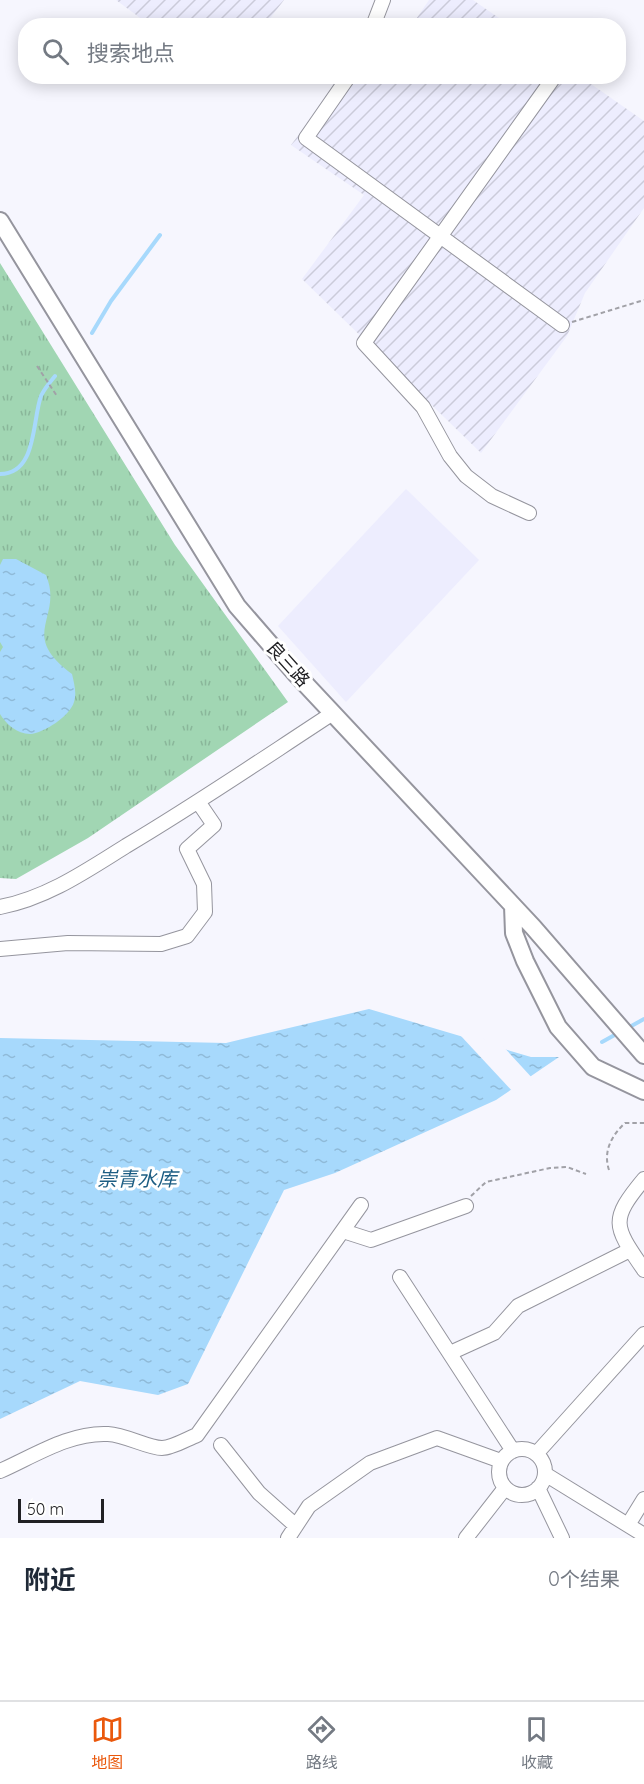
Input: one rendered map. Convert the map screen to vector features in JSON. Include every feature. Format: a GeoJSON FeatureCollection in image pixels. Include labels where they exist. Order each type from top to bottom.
{"type":"FeatureCollection","features":[{"type":"Feature","properties":{"kind":"main road","name":"良三路"},"geometry":{"type":"LineString","coordinates":[[0,221],[222,582],[262,636],[513,906],[643,1054]]}},
{"type":"Feature","properties":{"kind":"main road"},"geometry":{"type":"LineString","coordinates":[[513,906],[514,933],[558,1027],[593,1067],[644,1091]]}},
{"type":"Feature","properties":{"kind":"street"},"geometry":{"type":"LineString","coordinates":[[376,18],[383,0]]}},
{"type":"Feature","properties":{"kind":"street"},"geometry":{"type":"LineString","coordinates":[[344,84],[306,138],[562,325]]}},
{"type":"Feature","properties":{"kind":"street"},"geometry":{"type":"LineString","coordinates":[[529,513],[492,496],[466,476],[450,456],[423,407],[364,343],[549,84]]}},
{"type":"Feature","properties":{"kind":"street"},"geometry":{"type":"LineString","coordinates":[[0,907],[28,901],[60,886],[199,803],[333,713]]}},
{"type":"Feature","properties":{"kind":"street"},"geometry":{"type":"LineString","coordinates":[[0,949],[68,943],[161,944],[188,936],[205,912],[204,884],[187,849],[214,825],[199,803]]}},
{"type":"Feature","properties":{"kind":"street"},"geometry":{"type":"LineString","coordinates":[[644,1179],[624,1203],[620,1216],[622,1233],[630,1250],[644,1269]]}},
{"type":"Feature","properties":{"kind":"street"},"geometry":{"type":"LineString","coordinates":[[0,1472],[71,1439],[108,1434],[130,1437],[162,1448],[197,1435],[361,1205]]}},
{"type":"Feature","properties":{"kind":"street"},"geometry":{"type":"LineString","coordinates":[[343,1231],[371,1240],[466,1206]]}},
{"type":"Feature","properties":{"kind":"street"},"geometry":{"type":"LineString","coordinates":[[450,1353],[494,1334],[519,1306],[630,1250]]}},
{"type":"Feature","properties":{"kind":"street"},"geometry":{"type":"LineString","coordinates":[[400,1277],[513,1451]]}},
{"type":"Feature","properties":{"kind":"street"},"geometry":{"type":"LineString","coordinates":[[536,1454],[644,1334]]}},
{"type":"Feature","properties":{"kind":"street"},"geometry":{"type":"LineString","coordinates":[[221,1445],[292,1532],[309,1506],[370,1463],[437,1438],[501,1461]]}},
{"type":"Feature","properties":{"kind":"street"},"geometry":{"type":"LineString","coordinates":[[529,1450],[536,1454],[544,1467],[545,1474],[538,1488],[525,1495],[518,1495],[505,1488],[499,1475],[501,1461],[513,1451],[529,1450]]}},
{"type":"Feature","properties":{"kind":"street"},"geometry":{"type":"LineString","coordinates":[[545,1474],[644,1535]]}},
{"type":"Feature","properties":{"kind":"street"},"geometry":{"type":"LineString","coordinates":[[466,1538],[505,1488]]}},
{"type":"Feature","properties":{"kind":"street"},"geometry":{"type":"LineString","coordinates":[[538,1488],[562,1538]]}},
{"type":"Feature","properties":{"kind":"street"},"geometry":{"type":"LineString","coordinates":[[628,1525],[644,1499]]}},
{"type":"Feature","properties":{"kind":"path"},"geometry":{"type":"LineString","coordinates":[[562,325],[644,300]]}},
{"type":"Feature","properties":{"kind":"path"},"geometry":{"type":"LineString","coordinates":[[37,366],[57,396]]}},
{"type":"Feature","properties":{"kind":"path"},"geometry":{"type":"LineString","coordinates":[[609,1170],[606,1160],[609,1145],[616,1131],[625,1123],[644,1123]]}},
{"type":"Feature","properties":{"kind":"path"},"geometry":{"type":"LineString","coordinates":[[466,1206],[471,1196],[486,1182],[550,1168],[567,1167],[586,1174]]}},
{"type":"Feature","properties":{"kind":"shaded area"},"geometry":{"type":"Polygon","coordinates":[[[116,0],[284,0],[270,18],[140,18],[116,0]]]}},
{"type":"Feature","properties":{"kind":"shaded area"},"geometry":{"type":"Polygon","coordinates":[[[429,0],[473,0],[499,18],[417,18],[429,0]]]}},
{"type":"Feature","properties":{"kind":"shaded area"},"geometry":{"type":"Polygon","coordinates":[[[337,84],[591,84],[644,121],[644,208],[585,293],[567,336],[481,453],[302,279],[364,195],[291,145],[337,84]]]}},
{"type":"Feature","properties":{"kind":"shaded area"},"geometry":{"type":"Polygon","coordinates":[[[406,489],[479,560],[346,702],[278,626],[406,489]]]}},
{"type":"Feature","properties":{"kind":"green space"},"geometry":{"type":"Polygon","coordinates":[[[0,263],[175,545],[288,702],[88,838],[16,879],[0,878],[0,263]]]}},
{"type":"Feature","properties":{"kind":"water"},"geometry":{"type":"Polygon","coordinates":[[[3,559],[16,559],[46,575],[50,590],[44,636],[47,648],[56,660],[72,674],[75,688],[74,702],[67,713],[49,727],[36,733],[30,734],[12,728],[0,714],[0,652],[3,647],[0,642],[0,565],[3,559]]]}},
{"type":"Feature","properties":{"kind":"water","name":"崇青水库"},"geometry":{"type":"Polygon","coordinates":[[[369,1009],[531,1057],[559,1057],[496,1100],[335,1173],[284,1190],[188,1384],[158,1395],[80,1381],[0,1419],[0,1038],[226,1043],[369,1009]]]}},
{"type":"Feature","properties":{"kind":"pier"},"geometry":{"type":"Polygon","coordinates":[[[464,1033],[501,1044],[534,1080],[514,1093],[461,1036],[464,1033]]]}},
{"type":"Feature","properties":{"kind":"waterway"},"geometry":{"type":"LineString","coordinates":[[92,333],[111,301],[160,235]]}},
{"type":"Feature","properties":{"kind":"waterway"},"geometry":{"type":"LineString","coordinates":[[0,474],[12,472],[27,456],[41,396],[55,376]]}},
{"type":"Feature","properties":{"kind":"waterway"},"geometry":{"type":"LineString","coordinates":[[626,1029],[644,1019]]}},
{"type":"Feature","properties":{"kind":"waterway"},"geometry":{"type":"LineString","coordinates":[[602,1042],[620,1032]]}}]}
